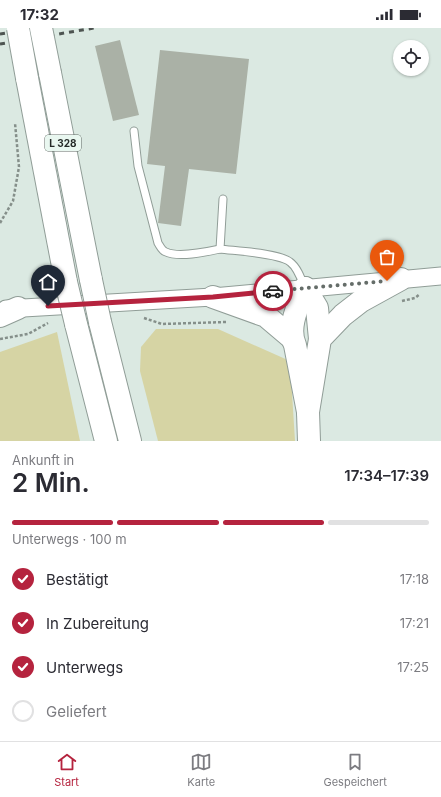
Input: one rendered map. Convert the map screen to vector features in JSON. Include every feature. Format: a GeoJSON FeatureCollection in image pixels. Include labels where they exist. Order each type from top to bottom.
{"type":"FeatureCollection","features":[{"type":"Feature","properties":{"kind":"highway","name":"L 328"},"geometry":{"type":"LineString","coordinates":[[18,28],[66,282],[106,441]]}},
{"type":"Feature","properties":{"kind":"highway","name":"L 328"},"geometry":{"type":"LineString","coordinates":[[41,28],[100,322],[130,441]]}},
{"type":"Feature","properties":{"kind":"highway"},"geometry":{"type":"LineString","coordinates":[[320,339],[343,315],[361,300],[401,279]]}},
{"type":"Feature","properties":{"kind":"highway"},"geometry":{"type":"LineString","coordinates":[[305,288],[294,320],[292,338],[295,346],[308,412],[309,441]]}},
{"type":"Feature","properties":{"kind":"highway"},"geometry":{"type":"LineString","coordinates":[[305,288],[317,308],[320,339],[308,412]]}},
{"type":"Feature","properties":{"kind":"highway"},"geometry":{"type":"LineString","coordinates":[[213,297],[266,316],[292,338]]}},
{"type":"Feature","properties":{"kind":"highway"},"geometry":{"type":"LineString","coordinates":[[118,396],[137,441]]}},
{"type":"Feature","properties":{"kind":"highway"},"geometry":{"type":"LineString","coordinates":[[99,418],[99,441]]}},
{"type":"Feature","properties":{"kind":"street"},"geometry":{"type":"LineString","coordinates":[[6,311],[213,297],[441,276]]}},
{"type":"Feature","properties":{"kind":"lane"},"geometry":{"type":"LineString","coordinates":[[134,131],[138,166],[158,243],[164,252],[173,254],[206,253],[220,249],[281,258],[291,262],[305,288]]}},
{"type":"Feature","properties":{"kind":"lane"},"geometry":{"type":"LineString","coordinates":[[220,249],[223,199]]}},
{"type":"Feature","properties":{"kind":"path"},"geometry":{"type":"LineString","coordinates":[[0,224],[13,201],[19,167],[15,115]]}},
{"type":"Feature","properties":{"kind":"shaded area"},"geometry":{"type":"Polygon","coordinates":[[[156,329],[218,329],[290,361],[295,441],[158,441],[140,371],[141,347],[156,329]]]}},
{"type":"Feature","properties":{"kind":"shaded area"},"geometry":{"type":"Polygon","coordinates":[[[57,332],[80,441],[0,441],[0,352],[57,332]]]}},
{"type":"Feature","properties":{"kind":"building"},"geometry":{"type":"Polygon","coordinates":[[[120,40],[139,115],[113,121],[95,46],[120,40]]]}},
{"type":"Feature","properties":{"kind":"building"},"geometry":{"type":"Polygon","coordinates":[[[160,50],[249,59],[236,174],[189,169],[181,226],[158,223],[165,166],[147,164],[160,50]]]}},
{"type":"Feature","properties":{"kind":"railway"},"geometry":{"type":"LineString","coordinates":[[0,34],[38,28]]}},
{"type":"Feature","properties":{"kind":"railway"},"geometry":{"type":"LineString","coordinates":[[0,44],[94,28]]}},
{"type":"Feature","properties":{"kind":"way so far"},"geometry":{"type":"LineString","coordinates":[[273,291],[387,281]]}},
{"type":"Feature","properties":{"kind":"route"},"geometry":{"type":"LineString","coordinates":[[48,306],[213,297],[273,291]]}}]}
